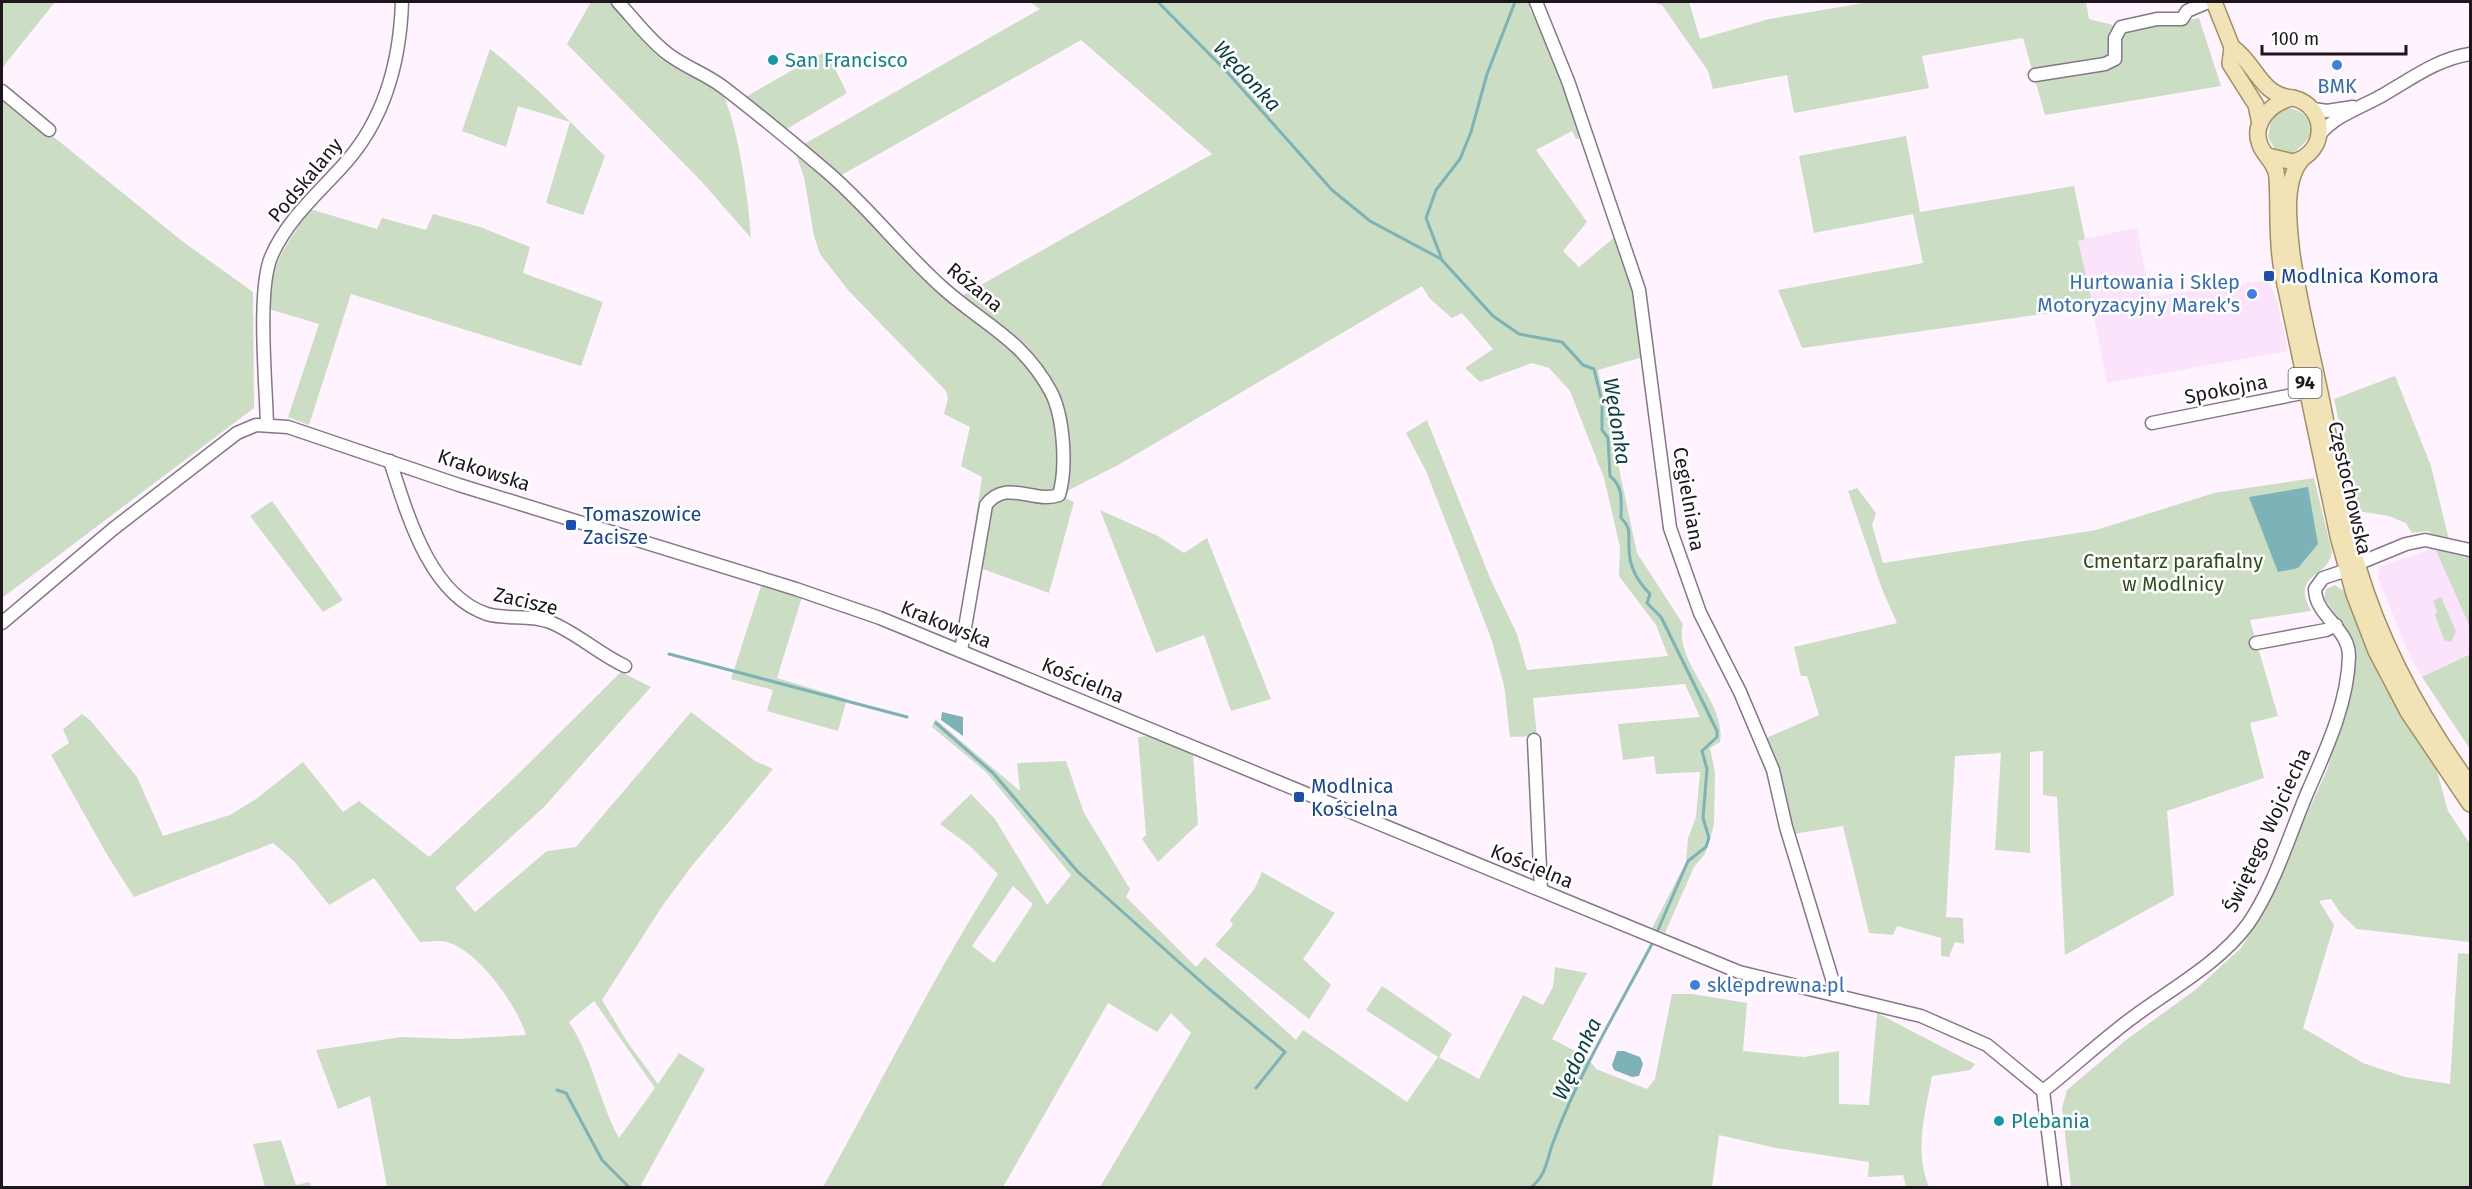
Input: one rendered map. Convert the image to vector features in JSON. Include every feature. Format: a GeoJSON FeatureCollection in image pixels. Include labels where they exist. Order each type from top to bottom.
{"type":"FeatureCollection","features":[{"type":"Feature","properties":{"kind":"main road","name":"94"},"geometry":{"type":"LineString","coordinates":[[2214,2],[2232,47],[2230,64],[2256,105],[2260,124],[2260,144],[2268,156]]}},
{"type":"Feature","properties":{"kind":"main road","name":"94"},"geometry":{"type":"LineString","coordinates":[[2232,47],[2245,56],[2268,90],[2280,97],[2306,102],[2313,109]]}},
{"type":"Feature","properties":{"kind":"main road"},"geometry":{"type":"LineString","coordinates":[[2260,124],[2272,106],[2293,98]]}},
{"type":"Feature","properties":{"kind":"main road"},"geometry":{"type":"LineString","coordinates":[[2313,109],[2319,120],[2320,134]]}},
{"type":"Feature","properties":{"kind":"main road","name":"94"},"geometry":{"type":"LineString","coordinates":[[2303,158],[2316,143],[2320,134]]}},
{"type":"Feature","properties":{"kind":"main road"},"geometry":{"type":"LineString","coordinates":[[2268,156],[2288,162],[2303,158]]}},
{"type":"Feature","properties":{"kind":"main road","name":"Częstochowska"},"geometry":{"type":"LineString","coordinates":[[2268,156],[2277,174],[2278,250],[2307,392],[2364,622],[2395,690],[2422,736],[2470,804]]}},
{"type":"Feature","properties":{"kind":"main road","name":"Częstochowska"},"geometry":{"type":"LineString","coordinates":[[2303,158],[2295,168],[2291,183],[2289,216],[2292,254],[2343,507],[2352,567],[2404,681],[2438,738],[2470,785]]}},
{"type":"Feature","properties":{"kind":"street","name":"Podskalany"},"geometry":{"type":"LineString","coordinates":[[267,425],[265,291],[267,269],[274,251],[301,210],[347,161],[374,124],[394,67],[402,2]]}},
{"type":"Feature","properties":{"kind":"street","name":"Różana"},"geometry":{"type":"LineString","coordinates":[[618,2],[668,54],[724,88],[840,182],[943,288],[991,327],[1004,333],[1024,352],[1050,391],[1056,404],[1060,426],[1064,480],[1059,495],[1052,497],[1014,491],[1000,493],[986,505],[961,651]]}},
{"type":"Feature","properties":{"kind":"street","name":"Cegielniana"},"geometry":{"type":"LineString","coordinates":[[1536,2],[1568,81],[1639,290],[1670,528],[1678,557],[1700,613],[1740,692],[1773,770],[1786,827],[1837,995]]}},
{"type":"Feature","properties":{"kind":"street"},"geometry":{"type":"LineString","coordinates":[[2035,75],[2105,64],[2115,59],[2115,38],[2121,27],[2157,19],[2182,19],[2187,11],[2208,2]]}},
{"type":"Feature","properties":{"kind":"street"},"geometry":{"type":"LineString","coordinates":[[2320,134],[2332,123],[2360,106],[2434,65],[2470,54]]}},
{"type":"Feature","properties":{"kind":"street"},"geometry":{"type":"LineString","coordinates":[[2,91],[49,130]]}},
{"type":"Feature","properties":{"kind":"street"},"geometry":{"type":"LineString","coordinates":[[2313,109],[2327,111],[2360,106]]}},
{"type":"Feature","properties":{"kind":"street","name":"Spokojna"},"geometry":{"type":"LineString","coordinates":[[2152,423],[2307,392]]}},
{"type":"Feature","properties":{"kind":"street","name":"Krakowska"},"geometry":{"type":"LineString","coordinates":[[2,623],[113,529],[237,433],[267,425],[288,427],[841,603],[1003,668]]}},
{"type":"Feature","properties":{"kind":"street","name":"Zacisze"},"geometry":{"type":"LineString","coordinates":[[390,461],[419,541],[437,572],[455,595],[472,607],[489,614],[550,622],[625,666]]}},
{"type":"Feature","properties":{"kind":"street"},"geometry":{"type":"LineString","coordinates":[[2352,567],[2406,544],[2424,540],[2470,550]]}},
{"type":"Feature","properties":{"kind":"street","name":"Świętego Wojciecha"},"geometry":{"type":"LineString","coordinates":[[2043,1091],[2127,1022],[2193,974],[2247,925],[2271,879],[2334,728],[2349,659],[2346,641],[2319,605],[2314,589],[2323,578],[2352,567]]}},
{"type":"Feature","properties":{"kind":"street"},"geometry":{"type":"LineString","coordinates":[[2256,643],[2326,630],[2336,625]]}},
{"type":"Feature","properties":{"kind":"street","name":"Kościelna"},"geometry":{"type":"LineString","coordinates":[[1003,668],[1739,972],[1920,1016],[1988,1045],[2043,1091]]}},
{"type":"Feature","properties":{"kind":"street"},"geometry":{"type":"LineString","coordinates":[[1534,741],[1540,890]]}},
{"type":"Feature","properties":{"kind":"street"},"geometry":{"type":"LineString","coordinates":[[2043,1091],[2055,1188]]}},
{"type":"Feature","properties":{"kind":"shaded area"},"geometry":{"type":"Polygon","coordinates":[[[2137,228],[2150,297],[2268,280],[2277,301],[2288,351],[2107,383],[2078,240],[2137,228]]]}},
{"type":"Feature","properties":{"kind":"shaded area"},"geometry":{"type":"Polygon","coordinates":[[[2437,547],[2437,553],[2470,627],[2470,653],[2422,677],[2408,652],[2378,577],[2380,567],[2437,547]]]}},
{"type":"Feature","properties":{"kind":"green space"},"geometry":{"type":"Polygon","coordinates":[[[2,2],[55,2],[2,68],[2,2]]]}},
{"type":"Feature","properties":{"kind":"green space"},"geometry":{"type":"Polygon","coordinates":[[[591,2],[612,2],[657,49],[716,85],[730,112],[736,134],[748,204],[751,238],[702,182],[567,44],[591,2]]]}},
{"type":"Feature","properties":{"kind":"green space"},"geometry":{"type":"Polygon","coordinates":[[[1030,2],[1530,2],[1530,9],[1554,55],[1580,138],[1576,139],[1572,131],[1536,150],[1587,222],[1563,251],[1579,267],[1617,235],[1629,274],[1643,357],[1598,370],[1637,553],[1683,624],[1682,638],[1686,653],[1716,712],[1720,727],[1720,742],[1710,748],[1715,772],[1714,825],[1705,854],[1694,867],[1665,933],[1652,928],[1686,862],[1688,838],[1696,817],[1700,772],[1656,774],[1654,756],[1623,760],[1618,724],[1700,717],[1685,684],[1533,698],[1537,736],[1510,737],[1504,685],[1491,638],[1426,471],[1406,433],[1427,420],[1490,578],[1517,634],[1527,670],[1668,656],[1656,625],[1619,576],[1620,547],[1604,478],[1570,391],[1549,368],[1532,363],[1480,382],[1465,368],[1493,349],[1462,313],[1452,318],[1430,299],[1422,286],[1118,465],[1069,490],[1065,498],[1074,502],[1049,593],[969,564],[982,477],[961,466],[970,427],[944,414],[948,398],[946,391],[848,290],[820,254],[814,236],[804,177],[794,149],[958,298],[1212,154],[1081,40],[838,177],[799,147],[1040,9],[1030,2]]]}},
{"type":"Feature","properties":{"kind":"green space"},"geometry":{"type":"Polygon","coordinates":[[[1651,2],[1689,2],[1700,39],[1769,19],[1864,3],[2086,2],[2089,19],[2129,29],[2199,18],[2221,86],[2045,115],[2023,38],[1922,56],[1929,88],[1794,113],[1787,75],[1713,89],[1708,71],[1662,5],[1651,2]]]}},
{"type":"Feature","properties":{"kind":"green space"},"geometry":{"type":"Polygon","coordinates":[[[490,49],[534,87],[605,156],[583,215],[546,203],[570,122],[518,106],[506,147],[462,131],[490,49]]]}},
{"type":"Feature","properties":{"kind":"green space"},"geometry":{"type":"Polygon","coordinates":[[[826,51],[847,93],[780,133],[742,99],[826,51]]]}},
{"type":"Feature","properties":{"kind":"green space"},"geometry":{"type":"Polygon","coordinates":[[[2,95],[182,241],[253,292],[254,408],[2,598],[2,95]]]}},
{"type":"Feature","properties":{"kind":"green space"},"geometry":{"type":"Polygon","coordinates":[[[2283,108],[2301,112],[2311,125],[2309,137],[2292,155],[2275,149],[2268,138],[2271,119],[2283,108]]]}},
{"type":"Feature","properties":{"kind":"green space"},"geometry":{"type":"Polygon","coordinates":[[[1906,136],[1920,212],[2074,186],[2085,239],[2078,241],[2093,307],[1802,348],[1778,290],[1923,263],[1913,214],[1814,233],[1799,156],[1906,136]]]}},
{"type":"Feature","properties":{"kind":"green space"},"geometry":{"type":"Polygon","coordinates":[[[310,209],[377,229],[382,218],[426,230],[433,214],[480,227],[530,247],[523,273],[603,302],[581,366],[351,294],[309,425],[288,417],[319,324],[269,309],[269,295],[271,281],[280,256],[310,209]]]}},
{"type":"Feature","properties":{"kind":"green space"},"geometry":{"type":"Polygon","coordinates":[[[2395,376],[2431,466],[2450,544],[2427,531],[2412,533],[2406,523],[2389,516],[2358,511],[2334,399],[2395,376]]]}},
{"type":"Feature","properties":{"kind":"green space","name":"Cmentarz parafialny w Modlnicy"},"geometry":{"type":"Polygon","coordinates":[[[2314,478],[2332,552],[2324,567],[2312,577],[2305,589],[2311,611],[2250,620],[2278,716],[2250,723],[2264,778],[2167,811],[2174,895],[2065,955],[2057,797],[2043,795],[2043,751],[2030,752],[2030,853],[1995,850],[2001,753],[1955,756],[1946,917],[1963,918],[1964,944],[1955,942],[1949,957],[1941,956],[1941,938],[1897,926],[1893,935],[1869,933],[1843,826],[1793,834],[1764,739],[1819,715],[1807,676],[1801,676],[1794,647],[1897,623],[1882,589],[1848,491],[1857,488],[1876,513],[1872,525],[1883,563],[2096,530],[2214,493],[2314,478]]]}},
{"type":"Feature","properties":{"kind":"green space"},"geometry":{"type":"Polygon","coordinates":[[[272,501],[343,600],[323,612],[250,516],[272,501]]]}},
{"type":"Feature","properties":{"kind":"green space"},"geometry":{"type":"Polygon","coordinates":[[[1100,510],[1158,536],[1184,553],[1207,538],[1271,699],[1231,711],[1204,635],[1156,653],[1100,510]]]}},
{"type":"Feature","properties":{"kind":"green space"},"geometry":{"type":"Polygon","coordinates":[[[2437,547],[2454,554],[2470,554],[2470,627],[2437,553],[2437,547]]]}},
{"type":"Feature","properties":{"kind":"green space"},"geometry":{"type":"Polygon","coordinates":[[[762,583],[802,597],[777,678],[847,699],[838,731],[767,711],[773,690],[731,679],[762,583]]]}},
{"type":"Feature","properties":{"kind":"green space"},"geometry":{"type":"Polygon","coordinates":[[[2335,585],[2346,592],[2367,652],[2385,688],[2437,771],[2448,811],[2470,844],[2470,942],[2357,929],[2341,914],[2331,899],[2319,901],[2334,925],[2303,1028],[2363,1063],[2405,1077],[2450,1084],[2458,953],[2470,954],[2470,1187],[2071,1187],[2062,1108],[2067,1090],[2126,1040],[2195,990],[2241,948],[2258,921],[2327,770],[2355,658],[2351,638],[2324,598],[2326,589],[2335,585]]]}},
{"type":"Feature","properties":{"kind":"green space"},"geometry":{"type":"Polygon","coordinates":[[[2441,597],[2456,631],[2451,642],[2444,640],[2435,615],[2437,611],[2433,601],[2441,597]]]}},
{"type":"Feature","properties":{"kind":"green space"},"geometry":{"type":"Polygon","coordinates":[[[2470,654],[2470,749],[2422,677],[2470,654]]]}},
{"type":"Feature","properties":{"kind":"green space"},"geometry":{"type":"Polygon","coordinates":[[[621,672],[651,687],[544,807],[455,888],[475,912],[547,851],[576,847],[691,712],[755,761],[773,769],[691,867],[661,908],[602,1000],[626,1040],[658,1084],[679,1053],[705,1069],[641,1185],[645,1187],[387,1187],[370,1096],[338,1109],[316,1050],[401,1037],[457,1039],[526,1035],[514,1010],[495,981],[472,956],[459,947],[444,941],[420,942],[374,878],[329,905],[294,861],[273,843],[134,897],[109,858],[51,755],[69,743],[63,729],[82,714],[91,721],[137,777],[163,836],[230,815],[256,799],[303,762],[343,812],[359,801],[429,857],[515,777],[621,672]],[[594,1001],[569,1022],[584,1050],[619,1138],[655,1088],[594,1001]]]}},
{"type":"Feature","properties":{"kind":"green space"},"geometry":{"type":"Polygon","coordinates":[[[935,719],[1020,791],[1017,763],[1066,761],[1084,813],[1130,889],[1126,897],[1196,967],[1205,957],[1296,1040],[1303,1030],[1407,1102],[1438,1057],[1366,1010],[1382,986],[1452,1034],[1439,1057],[1479,1079],[1523,995],[1543,1005],[1553,987],[1555,967],[1587,973],[1552,1039],[1587,1057],[1596,1069],[1647,1089],[1655,1079],[1672,994],[1692,994],[1747,1003],[1743,1051],[1804,1057],[1839,1051],[1839,1104],[1869,1105],[1877,1013],[1975,1064],[1970,1070],[1932,1076],[1922,1132],[1922,1159],[1929,1187],[1906,1187],[1903,1175],[1868,1177],[1869,1162],[1776,1148],[1719,1135],[1712,1187],[1100,1187],[1191,1033],[1171,1013],[1157,1032],[1108,1003],[1003,1187],[823,1187],[930,990],[998,874],[970,846],[940,824],[971,794],[995,819],[1047,905],[1071,875],[986,772],[932,727],[935,719]],[[1013,886],[972,946],[994,963],[1033,904],[1013,886]]]}},
{"type":"Feature","properties":{"kind":"green space"},"geometry":{"type":"Polygon","coordinates":[[[1147,736],[1193,754],[1198,824],[1158,862],[1142,839],[1146,835],[1138,737],[1147,736]]]}},
{"type":"Feature","properties":{"kind":"green space"},"geometry":{"type":"Polygon","coordinates":[[[1262,872],[1335,913],[1303,959],[1331,985],[1309,1019],[1215,945],[1233,925],[1230,920],[1255,888],[1262,872]]]}},
{"type":"Feature","properties":{"kind":"green space"},"geometry":{"type":"Polygon","coordinates":[[[281,1140],[296,1185],[310,1182],[311,1187],[265,1187],[253,1144],[281,1140]]]}},
{"type":"Feature","properties":{"kind":"water"},"geometry":{"type":"Polygon","coordinates":[[[2308,487],[2318,544],[2298,568],[2278,572],[2249,497],[2308,487]]]}},
{"type":"Feature","properties":{"kind":"water"},"geometry":{"type":"Polygon","coordinates":[[[942,712],[963,717],[963,736],[941,720],[942,712]]]}},
{"type":"Feature","properties":{"kind":"water"},"geometry":{"type":"Polygon","coordinates":[[[1617,1051],[1640,1057],[1643,1064],[1639,1076],[1632,1077],[1614,1070],[1612,1065],[1617,1051]]]}},
{"type":"Feature","properties":{"kind":"waterway","name":"Wędonka"},"geometry":{"type":"LineString","coordinates":[[1158,2],[1227,72],[1332,190],[1370,221],[1441,259],[1493,316],[1519,334],[1562,342],[1583,365],[1594,369],[1602,402],[1602,430],[1608,438],[1610,476],[1620,490],[1621,518],[1628,529],[1632,567],[1650,594],[1647,603],[1661,617],[1717,731],[1717,737],[1702,751],[1707,769],[1703,818],[1709,838],[1706,847],[1688,861],[1657,932]]}},
{"type":"Feature","properties":{"kind":"waterway"},"geometry":{"type":"LineString","coordinates":[[1441,257],[1426,218],[1436,190],[1460,159],[1471,132],[1487,74],[1515,2]]}},
{"type":"Feature","properties":{"kind":"waterway"},"geometry":{"type":"LineString","coordinates":[[669,654],[907,717]]}},
{"type":"Feature","properties":{"kind":"waterway"},"geometry":{"type":"LineString","coordinates":[[936,723],[993,773],[1078,872],[1208,988],[1285,1052],[1256,1088]]}},
{"type":"Feature","properties":{"kind":"waterway","name":"Wędonka"},"geometry":{"type":"LineString","coordinates":[[1530,1188],[1540,1178],[1564,1114],[1600,1040],[1653,942]]}},
{"type":"Feature","properties":{"kind":"waterway"},"geometry":{"type":"LineString","coordinates":[[557,1090],[566,1093],[602,1160],[630,1188]]}},
{"type":"Feature","properties":{"kind":"place","name":"San Francisco"},"geometry":{"type":"Point","coordinates":[773,60]}},
{"type":"Feature","properties":{"kind":"place","name":"BMK"},"geometry":{"type":"Point","coordinates":[2337,65]}},
{"type":"Feature","properties":{"kind":"place","name":"Modlnica Komora"},"geometry":{"type":"Point","coordinates":[2269,276]}},
{"type":"Feature","properties":{"kind":"place","name":"Hurtowania i Sklep Motoryzacyjny Marek's"},"geometry":{"type":"Point","coordinates":[2252,294]}},
{"type":"Feature","properties":{"kind":"place","name":"Tomaszowice Zacisze"},"geometry":{"type":"Point","coordinates":[571,525]}},
{"type":"Feature","properties":{"kind":"place","name":"Modlnica Kościelna"},"geometry":{"type":"Point","coordinates":[1299,797]}},
{"type":"Feature","properties":{"kind":"place","name":"sklepdrewna.pl"},"geometry":{"type":"Point","coordinates":[1695,985]}},
{"type":"Feature","properties":{"kind":"place","name":"Plebania"},"geometry":{"type":"Point","coordinates":[1999,1121]}}]}
